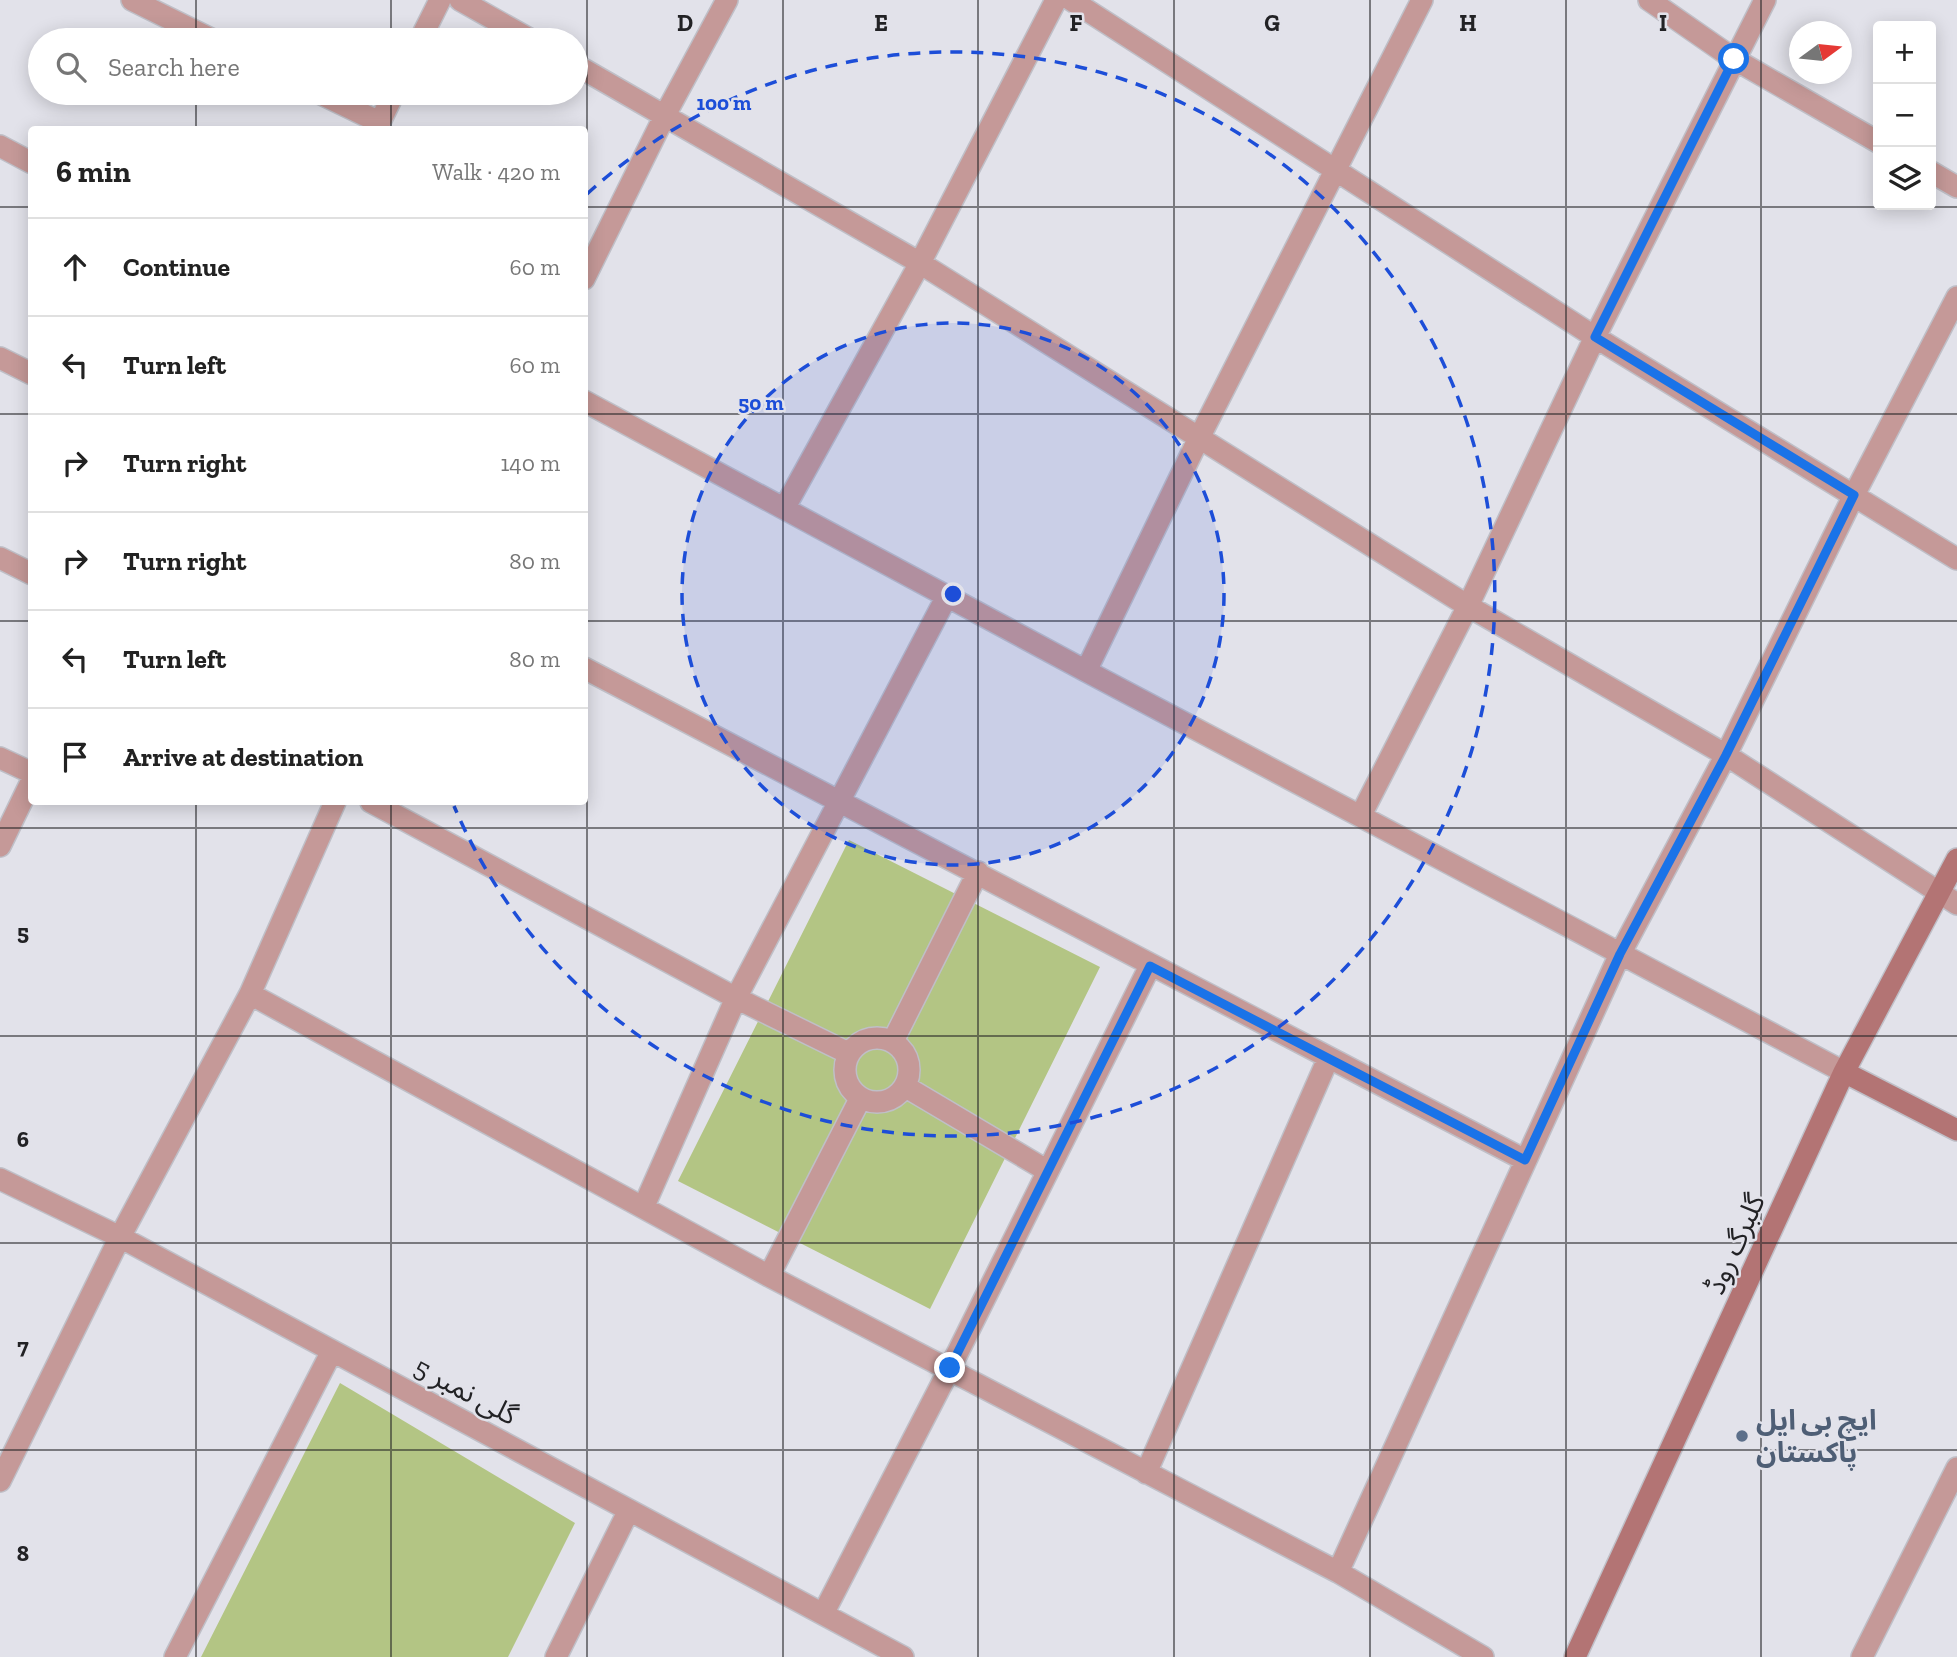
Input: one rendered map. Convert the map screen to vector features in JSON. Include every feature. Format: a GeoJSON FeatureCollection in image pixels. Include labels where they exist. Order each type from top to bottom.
{"type":"FeatureCollection","features":[{"type":"Feature","properties":{"kind":"main road","name":"گلبرگ روڈ"},"geometry":{"type":"LineString","coordinates":[[1576,1657],[1844,1072],[1948,900],[1957,859]]}},
{"type":"Feature","properties":{"kind":"main road"},"geometry":{"type":"LineString","coordinates":[[1844,1072],[1957,1130]]}},
{"type":"Feature","properties":{"kind":"street"},"geometry":{"type":"LineString","coordinates":[[132,0],[189,28]]}},
{"type":"Feature","properties":{"kind":"street"},"geometry":{"type":"LineString","coordinates":[[426,28],[440,0]]}},
{"type":"Feature","properties":{"kind":"street"},"geometry":{"type":"LineString","coordinates":[[460,0],[510,28]]}},
{"type":"Feature","properties":{"kind":"street"},"geometry":{"type":"LineString","coordinates":[[588,271],[664,115],[727,0]]}},
{"type":"Feature","properties":{"kind":"street"},"geometry":{"type":"LineString","coordinates":[[785,508],[920,262],[1056,0]]}},
{"type":"Feature","properties":{"kind":"street"},"geometry":{"type":"LineString","coordinates":[[1071,0],[1595,337],[1957,559]]}},
{"type":"Feature","properties":{"kind":"street"},"geometry":{"type":"LineString","coordinates":[[1086,671],[1198,440],[1422,0]]}},
{"type":"Feature","properties":{"kind":"street"},"geometry":{"type":"LineString","coordinates":[[1649,0],[1734,59],[1873,139]]}},
{"type":"Feature","properties":{"kind":"street"},"geometry":{"type":"LineString","coordinates":[[1361,815],[1468,606],[1595,337],[1765,0]]}},
{"type":"Feature","properties":{"kind":"street"},"geometry":{"type":"LineString","coordinates":[[588,72],[920,262],[1198,440],[1468,606],[1726,755],[1948,900]]}},
{"type":"Feature","properties":{"kind":"street"},"geometry":{"type":"LineString","coordinates":[[340,105],[377,126],[388,105]]}},
{"type":"Feature","properties":{"kind":"street"},"geometry":{"type":"LineString","coordinates":[[0,146],[28,161]]}},
{"type":"Feature","properties":{"kind":"street"},"geometry":{"type":"LineString","coordinates":[[1936,175],[1957,187]]}},
{"type":"Feature","properties":{"kind":"street"},"geometry":{"type":"LineString","coordinates":[[1338,1572],[1620,954],[1726,755],[1854,495],[1957,297]]}},
{"type":"Feature","properties":{"kind":"street"},"geometry":{"type":"LineString","coordinates":[[0,358],[28,372]]}},
{"type":"Feature","properties":{"kind":"street"},"geometry":{"type":"LineString","coordinates":[[588,403],[1086,671],[1844,1072]]}},
{"type":"Feature","properties":{"kind":"street"},"geometry":{"type":"LineString","coordinates":[[0,558],[28,572]]}},
{"type":"Feature","properties":{"kind":"street"},"geometry":{"type":"LineString","coordinates":[[644,1206],[736,998],[947,596]]}},
{"type":"Feature","properties":{"kind":"street"},"geometry":{"type":"LineString","coordinates":[[588,670],[1525,1160]]}},
{"type":"Feature","properties":{"kind":"street"},"geometry":{"type":"LineString","coordinates":[[0,758],[28,772]]}},
{"type":"Feature","properties":{"kind":"street"},"geometry":{"type":"LineString","coordinates":[[0,846],[28,788]]}},
{"type":"Feature","properties":{"kind":"street"},"geometry":{"type":"LineString","coordinates":[[0,1481],[120,1237],[250,994],[334,805]]}},
{"type":"Feature","properties":{"kind":"street"},"geometry":{"type":"LineString","coordinates":[[377,805],[736,998],[848,1053]]}},
{"type":"Feature","properties":{"kind":"street"},"geometry":{"type":"LineString","coordinates":[[893,1041],[978,872]]}},
{"type":"Feature","properties":{"kind":"street"},"geometry":{"type":"LineString","coordinates":[[823,1614],[950,1368],[1046,1170],[1150,966]]}},
{"type":"Feature","properties":{"kind":"street"},"geometry":{"type":"LineString","coordinates":[[250,994],[769,1276],[1338,1572],[1483,1657]]}},
{"type":"Feature","properties":{"kind":"street"},"geometry":{"type":"LineString","coordinates":[[868,1037],[893,1041],[909,1061],[906,1087],[886,1103],[860,1100],[844,1079],[848,1053],[868,1037]]}},
{"type":"Feature","properties":{"kind":"street"},"geometry":{"type":"LineString","coordinates":[[1146,1473],[1328,1059]]}},
{"type":"Feature","properties":{"kind":"street"},"geometry":{"type":"LineString","coordinates":[[906,1087],[1046,1170]]}},
{"type":"Feature","properties":{"kind":"street"},"geometry":{"type":"LineString","coordinates":[[769,1276],[860,1100]]}},
{"type":"Feature","properties":{"kind":"street","name":"گلی نمبر 5"},"geometry":{"type":"LineString","coordinates":[[0,1179],[120,1237],[823,1614],[894,1655]]}},
{"type":"Feature","properties":{"kind":"street"},"geometry":{"type":"LineString","coordinates":[[175,1657],[332,1351]]}},
{"type":"Feature","properties":{"kind":"street"},"geometry":{"type":"LineString","coordinates":[[1862,1657],[1957,1468]]}},
{"type":"Feature","properties":{"kind":"street"},"geometry":{"type":"LineString","coordinates":[[556,1657],[629,1510]]}},
{"type":"Feature","properties":{"kind":"green space"},"geometry":{"type":"Polygon","coordinates":[[[849,840],[1100,967],[930,1309],[678,1181],[849,840]]]}},
{"type":"Feature","properties":{"kind":"green space"},"geometry":{"type":"Polygon","coordinates":[[[340,1383],[575,1523],[508,1657],[201,1657],[340,1383]]]}},
{"type":"Feature","properties":{"kind":"place","name":"ایچ بی ایل پاکستان"},"geometry":{"type":"Point","coordinates":[1742,1436]}},
{"type":"Feature","properties":{"kind":"route"},"geometry":{"type":"LineString","coordinates":[[950,1368],[1046,1170],[1150,966],[1525,1160],[1620,954],[1726,755],[1854,495],[1595,337],[1734,59]]}}]}
